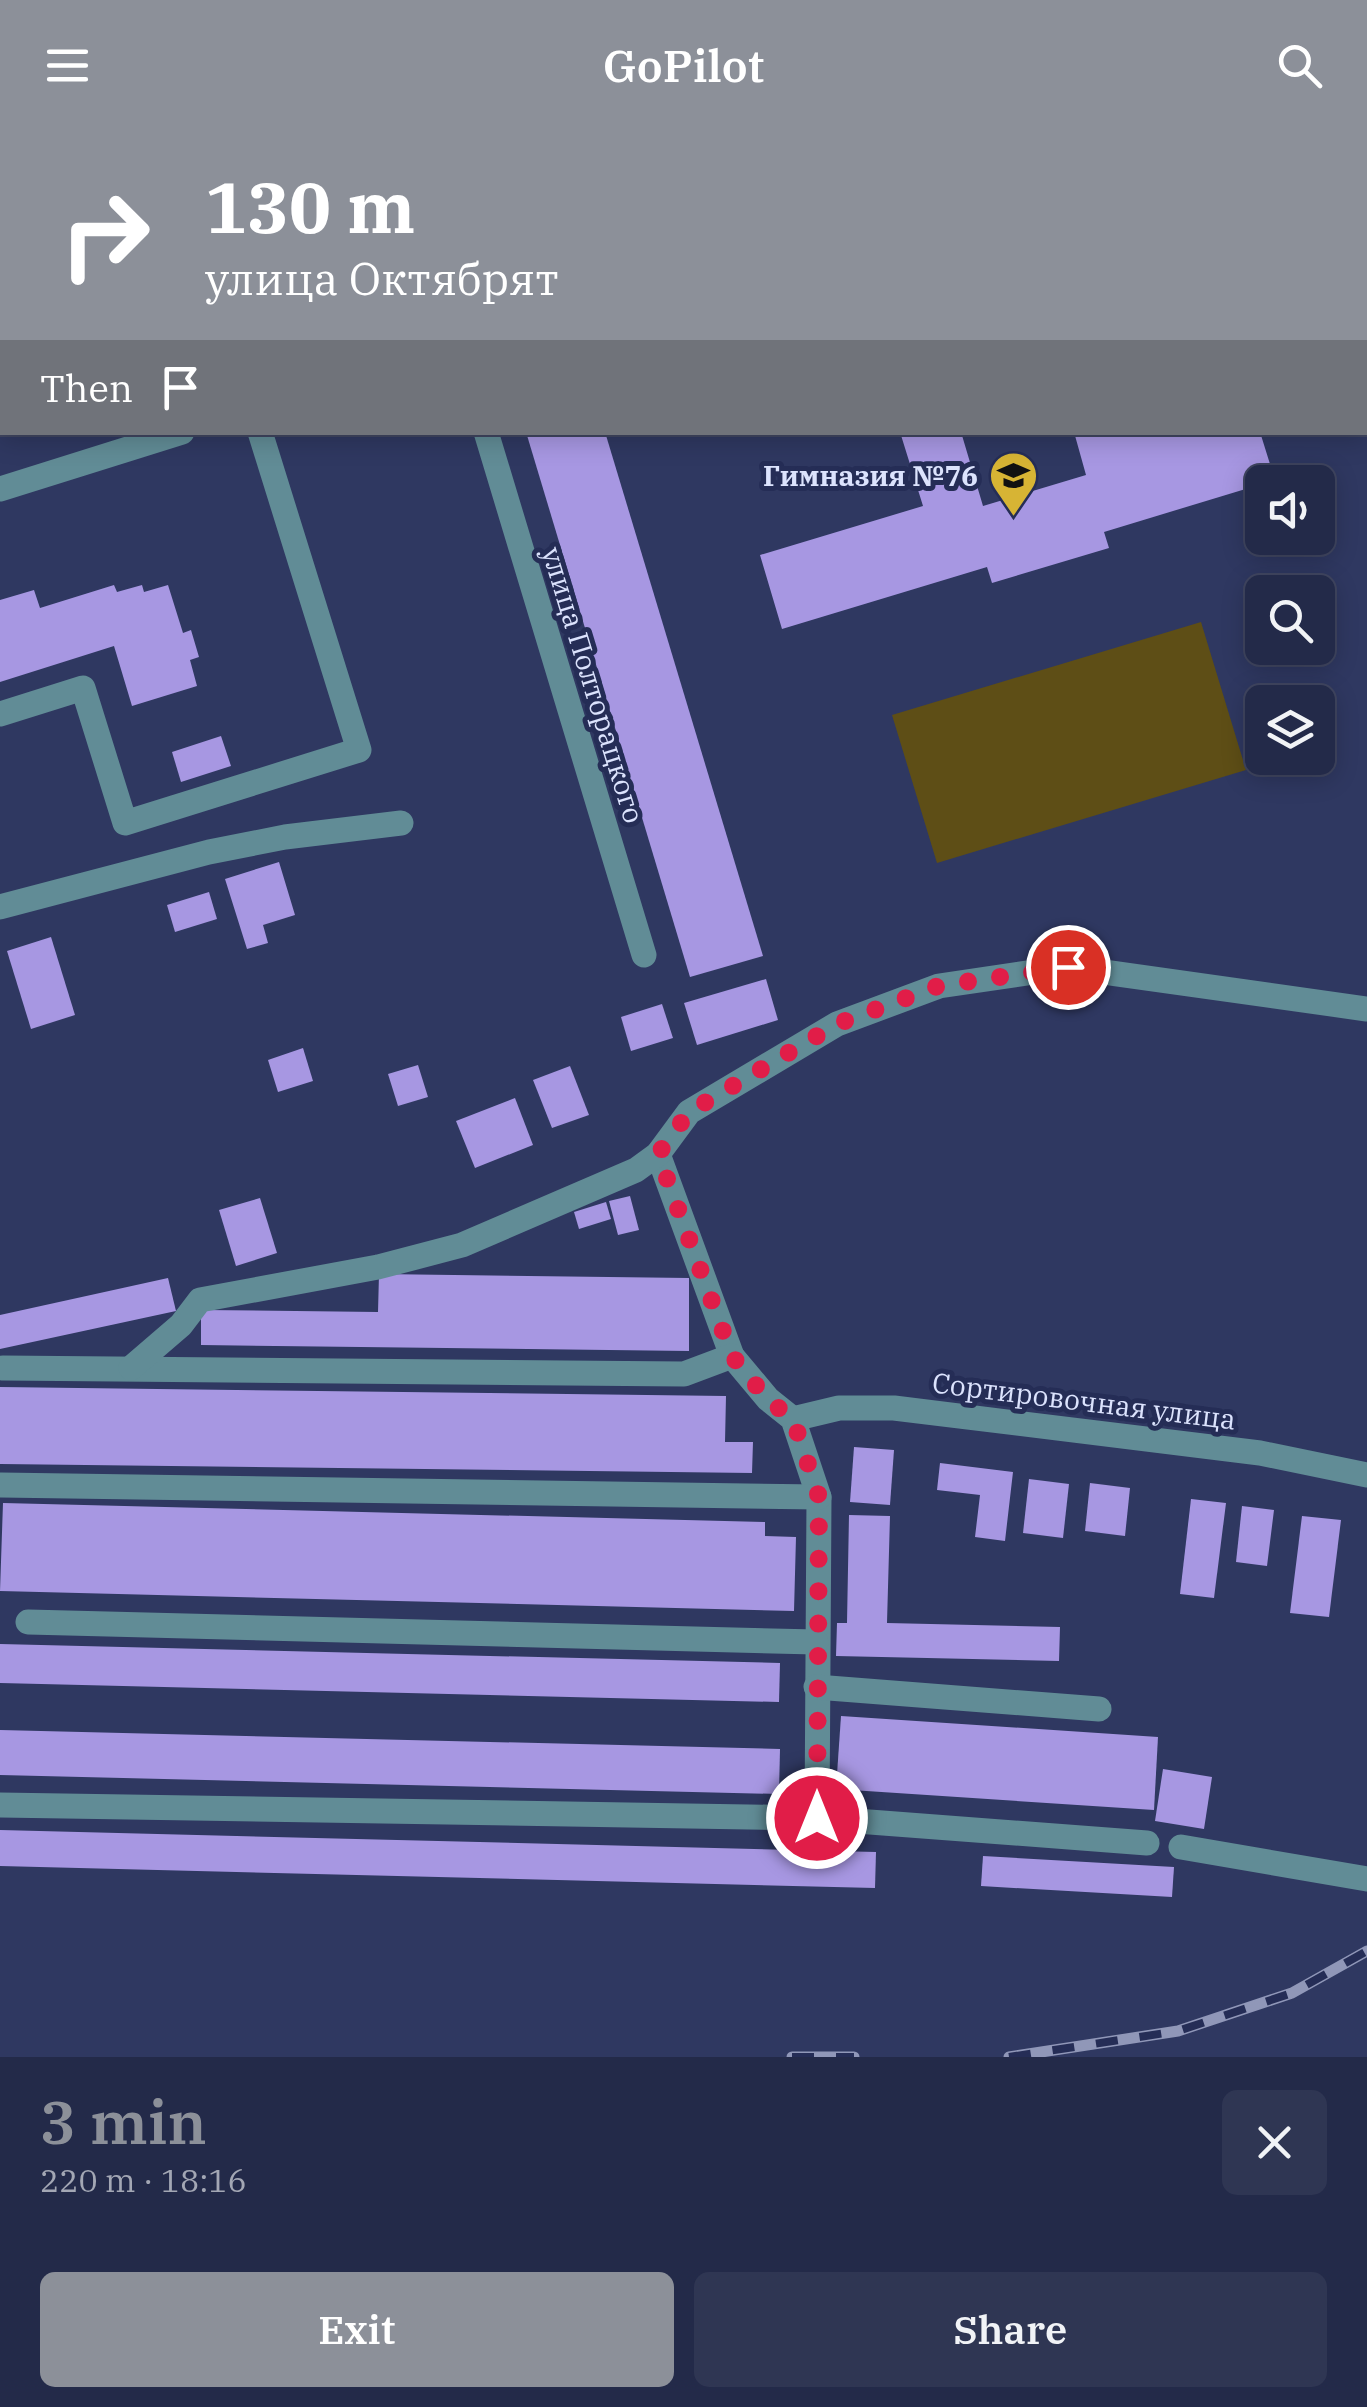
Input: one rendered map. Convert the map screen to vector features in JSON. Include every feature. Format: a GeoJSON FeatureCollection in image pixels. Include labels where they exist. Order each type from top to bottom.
{"type":"FeatureCollection","features":[{"type":"Feature","properties":{"kind":"street"},"geometry":{"type":"LineString","coordinates":[[0,489],[172,435]]}},
{"type":"Feature","properties":{"kind":"street"},"geometry":{"type":"LineString","coordinates":[[0,714],[83,688],[125,823],[359,750],[261,435]]}},
{"type":"Feature","properties":{"kind":"street","name":"улица Полторацкого"},"geometry":{"type":"LineString","coordinates":[[487,435],[644,955]]}},
{"type":"Feature","properties":{"kind":"street"},"geometry":{"type":"LineString","coordinates":[[0,907],[209,852],[401,823]]}},
{"type":"Feature","properties":{"kind":"street"},"geometry":{"type":"LineString","coordinates":[[131,1368],[181,1325],[200,1300],[462,1245],[636,1170],[658,1154],[689,1112],[837,1024],[938,986],[1068,967],[1367,1009]]}},
{"type":"Feature","properties":{"kind":"street"},"geometry":{"type":"LineString","coordinates":[[658,1154],[732,1356],[768,1400],[793,1419],[819,1497],[817,1818]]}},
{"type":"Feature","properties":{"kind":"street"},"geometry":{"type":"LineString","coordinates":[[2,1368],[684,1374],[732,1356]]}},
{"type":"Feature","properties":{"kind":"street","name":"Сортировочная улица"},"geometry":{"type":"LineString","coordinates":[[793,1419],[839,1408],[894,1408],[1260,1453],[1367,1475]]}},
{"type":"Feature","properties":{"kind":"street"},"geometry":{"type":"LineString","coordinates":[[1,1485],[819,1497]]}},
{"type":"Feature","properties":{"kind":"street"},"geometry":{"type":"LineString","coordinates":[[28,1622],[816,1642]]}},
{"type":"Feature","properties":{"kind":"street"},"geometry":{"type":"LineString","coordinates":[[816,1687],[1099,1709]]}},
{"type":"Feature","properties":{"kind":"street"},"geometry":{"type":"LineString","coordinates":[[0,1805],[817,1818],[1147,1843]]}},
{"type":"Feature","properties":{"kind":"street"},"geometry":{"type":"LineString","coordinates":[[1181,1847],[1367,1880]]}},
{"type":"Feature","properties":{"kind":"shaded area"},"geometry":{"type":"Polygon","coordinates":[[[1201,622],[1245,770],[937,863],[892,715],[1201,622]]]}},
{"type":"Feature","properties":{"kind":"building"},"geometry":{"type":"Polygon","coordinates":[[[527,435],[606,435],[763,956],[690,977],[527,435]]]}},
{"type":"Feature","properties":{"kind":"building","name":"Гимназия №76"},"geometry":{"type":"Polygon","coordinates":[[[901,435],[962,435],[983,506],[1086,475],[1075,435],[1261,435],[1270,465],[1245,465],[1245,489],[1104,532],[1109,548],[992,583],[987,567],[782,629],[760,555],[923,506],[901,435]]]}},
{"type":"Feature","properties":{"kind":"building"},"geometry":{"type":"Polygon","coordinates":[[[114,585],[117,592],[142,585],[144,592],[168,585],[183,633],[191,630],[199,657],[190,660],[197,686],[132,706],[114,646],[0,682],[0,600],[34,590],[40,608],[114,585]]]}},
{"type":"Feature","properties":{"kind":"building"},"geometry":{"type":"Polygon","coordinates":[[[221,736],[231,766],[181,782],[172,752],[221,736]]]}},
{"type":"Feature","properties":{"kind":"building"},"geometry":{"type":"Polygon","coordinates":[[[279,862],[295,915],[263,925],[268,943],[247,949],[225,879],[279,862]]]}},
{"type":"Feature","properties":{"kind":"building"},"geometry":{"type":"Polygon","coordinates":[[[209,892],[217,919],[175,932],[167,905],[209,892]]]}},
{"type":"Feature","properties":{"kind":"building"},"geometry":{"type":"Polygon","coordinates":[[[51,937],[75,1015],[31,1029],[7,951],[51,937]]]}},
{"type":"Feature","properties":{"kind":"building"},"geometry":{"type":"Polygon","coordinates":[[[766,979],[778,1020],[697,1045],[684,1003],[766,979]]]}},
{"type":"Feature","properties":{"kind":"building"},"geometry":{"type":"Polygon","coordinates":[[[662,1004],[673,1038],[631,1051],[621,1017],[662,1004]]]}},
{"type":"Feature","properties":{"kind":"building"},"geometry":{"type":"Polygon","coordinates":[[[303,1048],[313,1081],[278,1092],[268,1060],[303,1048]]]}},
{"type":"Feature","properties":{"kind":"building"},"geometry":{"type":"Polygon","coordinates":[[[418,1065],[428,1097],[398,1106],[388,1074],[418,1065]]]}},
{"type":"Feature","properties":{"kind":"building"},"geometry":{"type":"Polygon","coordinates":[[[570,1066],[589,1115],[552,1128],[533,1080],[570,1066]]]}},
{"type":"Feature","properties":{"kind":"building"},"geometry":{"type":"Polygon","coordinates":[[[515,1098],[533,1145],[475,1168],[456,1121],[515,1098]]]}},
{"type":"Feature","properties":{"kind":"building"},"geometry":{"type":"Polygon","coordinates":[[[630,1196],[639,1230],[618,1235],[609,1201],[630,1196]]]}},
{"type":"Feature","properties":{"kind":"building"},"geometry":{"type":"Polygon","coordinates":[[[260,1198],[277,1253],[236,1266],[219,1210],[260,1198]]]}},
{"type":"Feature","properties":{"kind":"building"},"geometry":{"type":"Polygon","coordinates":[[[606,1202],[611,1219],[579,1229],[574,1212],[606,1202]]]}},
{"type":"Feature","properties":{"kind":"building"},"geometry":{"type":"Polygon","coordinates":[[[379,1274],[689,1278],[689,1351],[201,1345],[201,1310],[378,1312],[379,1274]]]}},
{"type":"Feature","properties":{"kind":"building"},"geometry":{"type":"Polygon","coordinates":[[[168,1278],[176,1311],[0,1349],[0,1315],[168,1278]]]}},
{"type":"Feature","properties":{"kind":"building"},"geometry":{"type":"Polygon","coordinates":[[[0,1387],[726,1396],[725,1442],[753,1442],[752,1473],[0,1464],[0,1387]]]}},
{"type":"Feature","properties":{"kind":"building"},"geometry":{"type":"Polygon","coordinates":[[[854,1447],[894,1450],[890,1505],[850,1502],[854,1447]]]}},
{"type":"Feature","properties":{"kind":"building"},"geometry":{"type":"Polygon","coordinates":[[[940,1463],[1013,1472],[1005,1541],[975,1537],[980,1495],[937,1490],[940,1463]]]}},
{"type":"Feature","properties":{"kind":"building"},"geometry":{"type":"Polygon","coordinates":[[[1029,1479],[1069,1484],[1063,1538],[1023,1533],[1029,1479]]]}},
{"type":"Feature","properties":{"kind":"building"},"geometry":{"type":"Polygon","coordinates":[[[1090,1483],[1130,1488],[1125,1536],[1085,1531],[1090,1483]]]}},
{"type":"Feature","properties":{"kind":"building"},"geometry":{"type":"Polygon","coordinates":[[[1191,1499],[1226,1503],[1214,1598],[1180,1594],[1191,1499]]]}},
{"type":"Feature","properties":{"kind":"building"},"geometry":{"type":"Polygon","coordinates":[[[3,1503],[765,1522],[765,1536],[796,1537],[794,1611],[0,1591],[3,1503]]]}},
{"type":"Feature","properties":{"kind":"building"},"geometry":{"type":"Polygon","coordinates":[[[1242,1506],[1274,1510],[1267,1566],[1236,1562],[1242,1506]]]}},
{"type":"Feature","properties":{"kind":"building"},"geometry":{"type":"Polygon","coordinates":[[[849,1515],[890,1516],[887,1623],[1060,1627],[1059,1661],[836,1656],[837,1623],[847,1623],[849,1515]]]}},
{"type":"Feature","properties":{"kind":"building"},"geometry":{"type":"Polygon","coordinates":[[[1302,1516],[1341,1520],[1329,1617],[1290,1613],[1302,1516]]]}},
{"type":"Feature","properties":{"kind":"building"},"geometry":{"type":"Polygon","coordinates":[[[0,1644],[780,1663],[779,1702],[0,1683],[0,1644]]]}},
{"type":"Feature","properties":{"kind":"building"},"geometry":{"type":"Polygon","coordinates":[[[841,1716],[1158,1737],[1154,1810],[836,1789],[841,1716]]]}},
{"type":"Feature","properties":{"kind":"building"},"geometry":{"type":"Polygon","coordinates":[[[0,1730],[780,1749],[779,1794],[0,1775],[0,1730]]]}},
{"type":"Feature","properties":{"kind":"building"},"geometry":{"type":"Polygon","coordinates":[[[1163,1769],[1212,1777],[1204,1829],[1155,1821],[1163,1769]]]}},
{"type":"Feature","properties":{"kind":"building"},"geometry":{"type":"Polygon","coordinates":[[[0,1830],[876,1852],[875,1888],[0,1866],[0,1830]]]}},
{"type":"Feature","properties":{"kind":"building"},"geometry":{"type":"Polygon","coordinates":[[[983,1856],[1174,1867],[1172,1897],[981,1886],[983,1856]]]}},
{"type":"Feature","properties":{"kind":"railway"},"geometry":{"type":"LineString","coordinates":[[1009,2057],[1178,2031],[1292,1993],[1367,1951]]}},
{"type":"Feature","properties":{"kind":"railway"},"geometry":{"type":"LineString","coordinates":[[792,2057],[854,2057]]}},
{"type":"Feature","properties":{"kind":"place","name":"Гимназия №76"},"geometry":{"type":"Point","coordinates":[1013,518]}},
{"type":"Feature","properties":{"kind":"route"},"geometry":{"type":"LineString","coordinates":[[817,1818],[819,1497],[793,1419],[768,1400],[732,1356],[658,1154],[689,1112],[837,1024],[938,986],[1068,967]]}}]}
